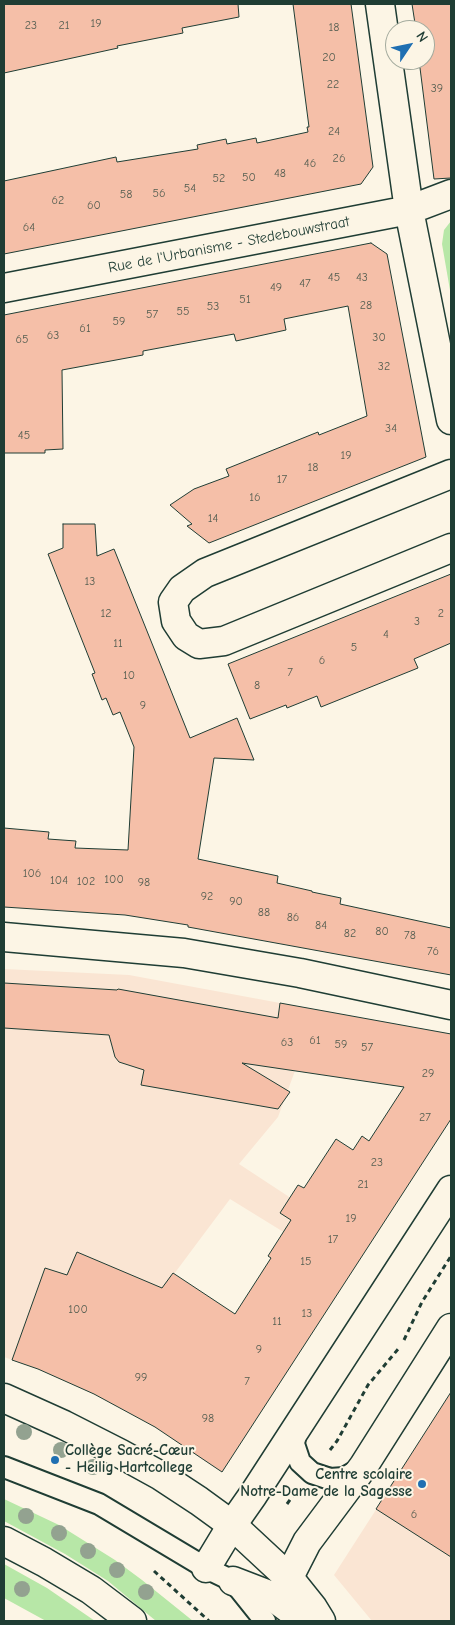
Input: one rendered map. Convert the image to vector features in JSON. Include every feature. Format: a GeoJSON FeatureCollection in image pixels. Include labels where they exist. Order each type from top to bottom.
{"type":"FeatureCollection","features":[{"type":"Feature","properties":{"kind":"main road"},"geometry":{"type":"LineString","coordinates":[[380,4],[409,210],[451,420]]}},
{"type":"Feature","properties":{"kind":"main road","name":"Rue de l'Urbanisme - Stedebouwstraat"},"geometry":{"type":"LineString","coordinates":[[4,288],[409,210],[451,194]]}},
{"type":"Feature","properties":{"kind":"main road"},"geometry":{"type":"LineString","coordinates":[[451,474],[205,573],[182,589],[173,602],[176,621],[186,636],[199,644],[224,641],[451,548]]}},
{"type":"Feature","properties":{"kind":"main road"},"geometry":{"type":"LineString","coordinates":[[4,937],[184,953],[300,973],[451,1004]]}},
{"type":"Feature","properties":{"kind":"main road"},"geometry":{"type":"LineString","coordinates":[[206,1568],[232,1525],[451,1190]]}},
{"type":"Feature","properties":{"kind":"main road"},"geometry":{"type":"LineString","coordinates":[[275,1599],[307,1542],[364,1467],[451,1328]]}},
{"type":"Feature","properties":{"kind":"main road"},"geometry":{"type":"LineString","coordinates":[[4,1398],[64,1425],[161,1476],[232,1525],[275,1599],[304,1621]]}},
{"type":"Feature","properties":{"kind":"main road"},"geometry":{"type":"LineString","coordinates":[[4,1541],[44,1562],[83,1586],[132,1621]]}},
{"type":"Feature","properties":{"kind":"main road"},"geometry":{"type":"LineString","coordinates":[[233,1581],[275,1599],[314,1608],[321,1621]]}},
{"type":"Feature","properties":{"kind":"lane"},"geometry":{"type":"LineString","coordinates":[[297,1426],[294,1444],[300,1462],[312,1474],[330,1480],[344,1478],[364,1467]]}},
{"type":"Feature","properties":{"kind":"lane"},"geometry":{"type":"LineString","coordinates":[[4,1467],[99,1504],[206,1568],[233,1581]]}},
{"type":"Feature","properties":{"kind":"path"},"geometry":{"type":"LineString","coordinates":[[328,1453],[337,1441],[368,1385],[402,1345],[422,1302],[451,1256]]}},
{"type":"Feature","properties":{"kind":"path"},"geometry":{"type":"LineString","coordinates":[[283,1509],[300,1488]]}},
{"type":"Feature","properties":{"kind":"path"},"geometry":{"type":"LineString","coordinates":[[152,1569],[209,1621]]}},
{"type":"Feature","properties":{"kind":"shaded area"},"geometry":{"type":"Polygon","coordinates":[[[4,969],[129,975],[307,1008],[296,1068],[278,1117],[239,1164],[367,1248],[350,1273],[230,1199],[133,1329],[94,1394],[38,1369],[4,1357],[4,969]]]}},
{"type":"Feature","properties":{"kind":"shaded area","name":"Centre scolaire Notre-Dame de la Sagesse"},"geometry":{"type":"Polygon","coordinates":[[[451,1393],[451,1621],[372,1621],[334,1575],[451,1393]]]}},
{"type":"Feature","properties":{"kind":"green space"},"geometry":{"type":"Polygon","coordinates":[[[451,221],[451,296],[442,244],[444,230],[451,221]]]}},
{"type":"Feature","properties":{"kind":"green space"},"geometry":{"type":"Polygon","coordinates":[[[4,1499],[59,1525],[115,1560],[193,1621],[156,1621],[108,1581],[65,1554],[4,1521],[4,1499]]]}},
{"type":"Feature","properties":{"kind":"green space"},"geometry":{"type":"Polygon","coordinates":[[[4,1564],[47,1588],[95,1621],[46,1621],[4,1598],[4,1564]]]}},
{"type":"Feature","properties":{"kind":"building"},"geometry":{"type":"Polygon","coordinates":[[[4,4],[238,4],[239,17],[182,28],[183,33],[117,46],[118,48],[4,73],[4,4]]]}},
{"type":"Feature","properties":{"kind":"building"},"geometry":{"type":"Polygon","coordinates":[[[293,4],[351,4],[373,167],[361,184],[4,254],[4,181],[116,157],[117,162],[198,149],[197,145],[226,139],[227,144],[256,138],[257,143],[308,132],[307,127],[309,127],[293,4]]]}},
{"type":"Feature","properties":{"kind":"building"},"geometry":{"type":"Polygon","coordinates":[[[412,4],[451,4],[451,178],[434,179],[420,70],[435,70],[435,20],[414,20],[412,4]]]}},
{"type":"Feature","properties":{"kind":"building"},"geometry":{"type":"Polygon","coordinates":[[[371,243],[387,254],[426,457],[209,543],[187,526],[192,524],[170,505],[194,489],[229,476],[226,469],[318,432],[319,435],[367,416],[348,306],[284,319],[286,330],[236,341],[234,334],[143,351],[143,355],[62,370],[63,449],[45,450],[45,453],[4,453],[4,315],[371,243]]]}},
{"type":"Feature","properties":{"kind":"building"},"geometry":{"type":"Polygon","coordinates":[[[63,524],[95,524],[97,556],[114,549],[190,738],[237,718],[254,760],[214,758],[198,859],[278,876],[277,883],[341,898],[340,904],[451,928],[451,975],[188,927],[188,925],[125,915],[4,907],[4,828],[49,832],[48,839],[76,841],[75,848],[128,850],[134,747],[120,712],[113,715],[106,698],[102,700],[92,674],[95,673],[48,554],[63,548],[63,524]]]}},
{"type":"Feature","properties":{"kind":"building"},"geometry":{"type":"Polygon","coordinates":[[[451,574],[451,643],[414,659],[418,668],[321,707],[317,696],[287,708],[286,705],[250,719],[228,664],[451,574]]]}},
{"type":"Feature","properties":{"kind":"building"},"geometry":{"type":"Polygon","coordinates":[[[4,983],[118,989],[278,1018],[280,1003],[451,1034],[451,1119],[222,1472],[155,1427],[94,1394],[38,1369],[12,1360],[45,1268],[67,1275],[77,1252],[162,1288],[173,1273],[235,1314],[271,1258],[268,1256],[291,1220],[280,1213],[298,1185],[304,1188],[336,1139],[353,1150],[362,1136],[369,1141],[404,1087],[242,1063],[290,1092],[278,1109],[141,1085],[144,1070],[119,1062],[115,1057],[109,1035],[4,1028],[4,983]]]}},
{"type":"Feature","properties":{"kind":"building"},"geometry":{"type":"Polygon","coordinates":[[[451,1392],[451,1557],[376,1509],[451,1392]]]}},
{"type":"Feature","properties":{"kind":"place","name":"Collège Sacré-Cœur - Heilig Hartcollege"},"geometry":{"type":"Point","coordinates":[55,1460]}},
{"type":"Feature","properties":{"kind":"place","name":"Centre scolaire Notre-Dame de la Sagesse"},"geometry":{"type":"Point","coordinates":[422,1484]}}]}
